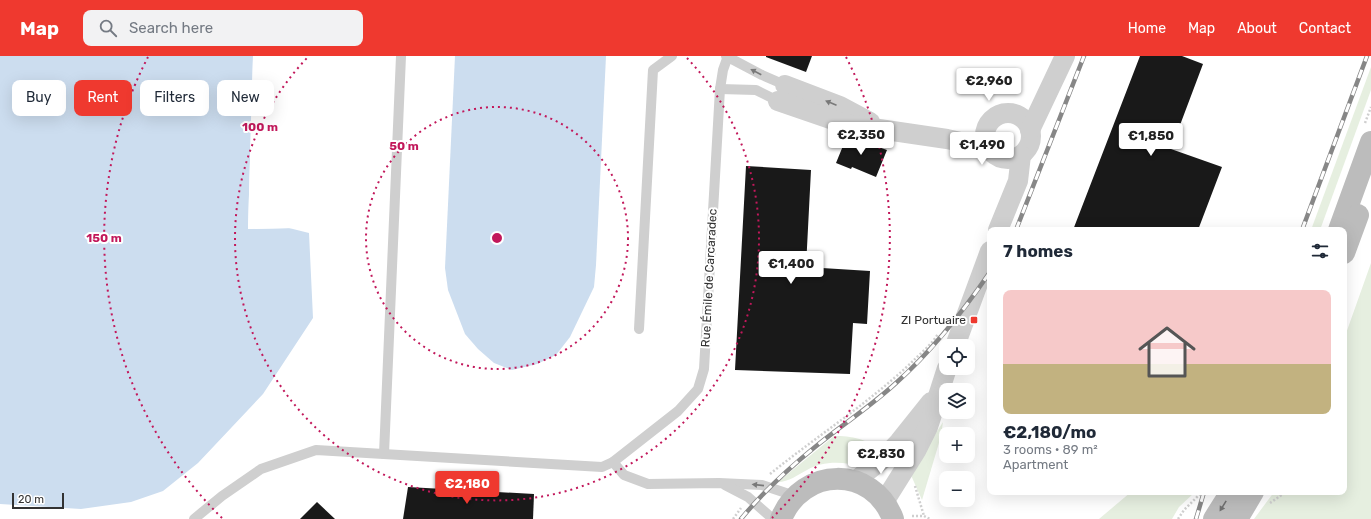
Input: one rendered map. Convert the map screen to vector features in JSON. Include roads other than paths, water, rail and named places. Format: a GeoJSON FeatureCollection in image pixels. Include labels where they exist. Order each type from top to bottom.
{"type":"FeatureCollection","features":[{"type":"Feature","properties":{"kind":"main road"},"geometry":{"type":"LineString","coordinates":[[1340,227],[1371,142]]}},
{"type":"Feature","properties":{"kind":"main road"},"geometry":{"type":"LineString","coordinates":[[1347,245],[1371,179]]}},
{"type":"Feature","properties":{"kind":"main road"},"geometry":{"type":"LineString","coordinates":[[781,519],[785,509],[794,496],[808,486],[822,480],[839,478],[855,481],[876,493],[895,512]]}},
{"type":"Feature","properties":{"kind":"main road"},"geometry":{"type":"LineString","coordinates":[[1214,519],[1229,495]]}},
{"type":"Feature","properties":{"kind":"main road"},"geometry":{"type":"LineString","coordinates":[[1237,519],[1259,499]]}},
{"type":"Feature","properties":{"kind":"street"},"geometry":{"type":"LineString","coordinates":[[999,227],[1018,181],[1021,156],[1030,141],[1030,130],[1065,56]]}},
{"type":"Feature","properties":{"kind":"street"},"geometry":{"type":"LineString","coordinates":[[1010,198],[994,153],[984,132],[988,125],[997,116],[1009,113],[1029,101],[1056,74]]}},
{"type":"Feature","properties":{"kind":"street"},"geometry":{"type":"LineString","coordinates":[[782,93],[840,106],[862,117],[878,128],[947,139],[1011,159],[1021,156]]}},
{"type":"Feature","properties":{"kind":"street"},"geometry":{"type":"LineString","coordinates":[[1009,113],[1020,117],[1030,130]]}},
{"type":"Feature","properties":{"kind":"street"},"geometry":{"type":"LineString","coordinates":[[947,139],[988,125]]}},
{"type":"Feature","properties":{"kind":"street"},"geometry":{"type":"LineString","coordinates":[[958,339],[987,259]]}},
{"type":"Feature","properties":{"kind":"street"},"geometry":{"type":"LineString","coordinates":[[855,481],[883,459],[899,442],[939,391]]}},
{"type":"Feature","properties":{"kind":"street"},"geometry":{"type":"LineString","coordinates":[[895,512],[916,452],[928,427],[939,391]]}},
{"type":"Feature","properties":{"kind":"lane"},"geometry":{"type":"LineString","coordinates":[[384,454],[401,56]]}},
{"type":"Feature","properties":{"kind":"lane"},"geometry":{"type":"LineString","coordinates":[[639,329],[653,70],[672,56]]}},
{"type":"Feature","properties":{"kind":"lane"},"geometry":{"type":"LineString","coordinates":[[727,56],[762,75],[782,93]]}},
{"type":"Feature","properties":{"kind":"lane","name":"Rue Émile de Carcaradec"},"geometry":{"type":"LineString","coordinates":[[613,462],[678,411],[698,390],[704,369],[720,89],[727,56]]}},
{"type":"Feature","properties":{"kind":"lane"},"geometry":{"type":"LineString","coordinates":[[720,89],[756,90],[782,93]]}},
{"type":"Feature","properties":{"kind":"lane"},"geometry":{"type":"LineString","coordinates":[[194,519],[222,496],[262,469],[316,450],[602,466],[613,462],[624,475],[648,484],[719,483],[762,485],[794,496]]}},
{"type":"Feature","properties":{"kind":"lane"},"geometry":{"type":"LineString","coordinates":[[719,483],[748,497],[773,519]]}},
{"type":"Feature","properties":{"kind":"water"},"geometry":{"type":"Polygon","coordinates":[[[0,56],[253,56],[252,80],[217,80],[217,116],[251,116],[248,229],[289,228],[309,233],[313,318],[263,394],[198,463],[163,491],[131,502],[81,509],[0,504],[0,56]]]}},
{"type":"Feature","properties":{"kind":"water"},"geometry":{"type":"Polygon","coordinates":[[[455,56],[606,56],[594,287],[570,337],[556,355],[537,364],[512,370],[494,363],[478,349],[465,334],[448,290],[445,268],[455,56]]]}},
{"type":"Feature","properties":{"kind":"railway"},"geometry":{"type":"LineString","coordinates":[[1017,227],[1084,56]]}},
{"type":"Feature","properties":{"kind":"railway"},"geometry":{"type":"LineString","coordinates":[[1303,227],[1367,56]]}},
{"type":"Feature","properties":{"kind":"railway"},"geometry":{"type":"LineString","coordinates":[[741,519],[767,490],[795,464],[825,439],[877,400],[910,370],[935,344],[969,302],[987,276]]}},
{"type":"Feature","properties":{"kind":"railway"},"geometry":{"type":"LineString","coordinates":[[1196,519],[1203,495]]}},
{"type":"Feature","properties":{"kind":"place","name":"ZI Portuaire"},"geometry":{"type":"Point","coordinates":[974,320]}}]}
